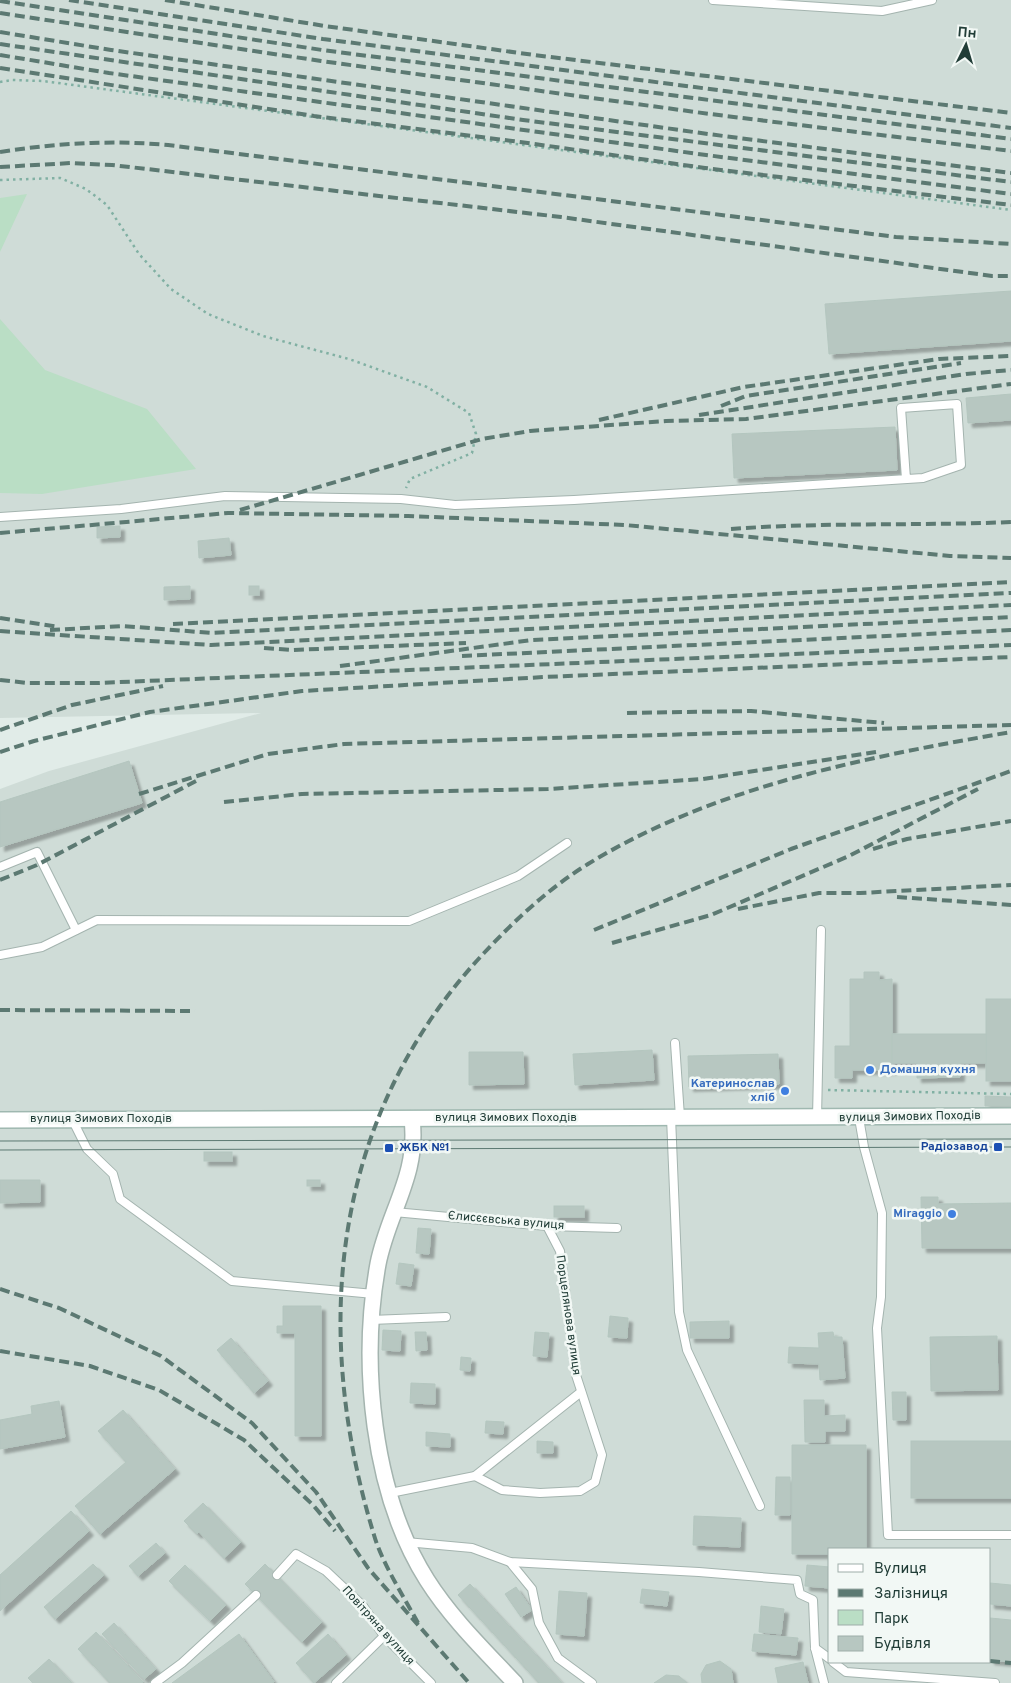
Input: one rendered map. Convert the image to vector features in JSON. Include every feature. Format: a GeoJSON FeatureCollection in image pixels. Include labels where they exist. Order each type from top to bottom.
{"type":"FeatureCollection","features":[{"type":"Feature","properties":{"kind":"main road","name":"вулиця Зимових Походів"},"geometry":{"type":"LineString","coordinates":[[0,1120],[1011,1116]]}},
{"type":"Feature","properties":{"kind":"main road"},"geometry":{"type":"LineString","coordinates":[[412,1119],[413,1158],[378,1263],[370,1320],[370,1372],[374,1423],[390,1493],[406,1542],[427,1579],[455,1619],[515,1683]]}},
{"type":"Feature","properties":{"kind":"lane"},"geometry":{"type":"LineString","coordinates":[[713,0],[882,11],[932,0]]}},
{"type":"Feature","properties":{"kind":"lane"},"geometry":{"type":"LineString","coordinates":[[0,517],[121,509],[225,496],[401,499],[465,504],[722,491],[923,478],[961,465],[957,404],[901,408],[906,479]]}},
{"type":"Feature","properties":{"kind":"lane"},"geometry":{"type":"LineString","coordinates":[[0,954],[42,947],[98,920],[409,921],[518,876],[567,844]]}},
{"type":"Feature","properties":{"kind":"lane"},"geometry":{"type":"LineString","coordinates":[[0,867],[37,852],[76,930]]}},
{"type":"Feature","properties":{"kind":"lane"},"geometry":{"type":"LineString","coordinates":[[817,1118],[821,930]]}},
{"type":"Feature","properties":{"kind":"lane"},"geometry":{"type":"LineString","coordinates":[[675,1042],[679,1312],[687,1350],[760,1506]]}},
{"type":"Feature","properties":{"kind":"lane"},"geometry":{"type":"LineString","coordinates":[[859,1118],[864,1147],[882,1213],[881,1296],[877,1328],[888,1535],[1011,1535]]}},
{"type":"Feature","properties":{"kind":"lane"},"geometry":{"type":"LineString","coordinates":[[72,1119],[88,1149],[113,1174],[120,1199],[232,1281],[374,1294]]}},
{"type":"Feature","properties":{"kind":"lane","name":"Єлисєєвська вулиця"},"geometry":{"type":"LineString","coordinates":[[394,1212],[547,1226],[617,1228]]}},
{"type":"Feature","properties":{"kind":"lane","name":"Порцелянова вулиця"},"geometry":{"type":"LineString","coordinates":[[475,1476],[581,1392],[576,1375],[560,1250],[547,1226]]}},
{"type":"Feature","properties":{"kind":"lane"},"geometry":{"type":"LineString","coordinates":[[370,1320],[446,1317]]}},
{"type":"Feature","properties":{"kind":"lane"},"geometry":{"type":"LineString","coordinates":[[390,1493],[475,1476],[502,1490],[540,1493],[580,1491],[595,1482],[602,1455],[581,1392]]}},
{"type":"Feature","properties":{"kind":"lane"},"geometry":{"type":"LineString","coordinates":[[406,1542],[472,1548],[510,1562],[698,1572],[797,1580],[800,1594],[813,1600],[815,1648],[824,1683]]}},
{"type":"Feature","properties":{"kind":"lane","name":"Повітряна вулиця"},"geometry":{"type":"LineString","coordinates":[[276,1575],[296,1554],[326,1571],[363,1606],[384,1636],[431,1683]]}},
{"type":"Feature","properties":{"kind":"lane"},"geometry":{"type":"LineString","coordinates":[[510,1562],[532,1589],[539,1623],[558,1658],[592,1683]]}},
{"type":"Feature","properties":{"kind":"lane"},"geometry":{"type":"LineString","coordinates":[[155,1683],[182,1663],[256,1595]]}},
{"type":"Feature","properties":{"kind":"lane"},"geometry":{"type":"LineString","coordinates":[[336,1683],[384,1636]]}},
{"type":"Feature","properties":{"kind":"lane"},"geometry":{"type":"LineString","coordinates":[[815,1648],[828,1659]]}},
{"type":"Feature","properties":{"kind":"lane"},"geometry":{"type":"LineString","coordinates":[[834,1663],[846,1672],[995,1683]]}},
{"type":"Feature","properties":{"kind":"path"},"geometry":{"type":"LineString","coordinates":[[0,82],[12,80],[52,82],[1011,210]]}},
{"type":"Feature","properties":{"kind":"path"},"geometry":{"type":"LineString","coordinates":[[0,180],[60,178],[86,189],[108,205],[139,254],[171,289],[208,314],[263,336],[349,358],[426,387],[469,413],[476,434],[472,453],[410,479],[401,499]]}},
{"type":"Feature","properties":{"kind":"path"},"geometry":{"type":"LineString","coordinates":[[819,1090],[1011,1094]]}},
{"type":"Feature","properties":{"kind":"shaded area"},"geometry":{"type":"Polygon","coordinates":[[[0,0],[1011,0],[1011,1683],[0,1683],[0,789],[49,771],[261,713],[0,718],[0,0]]]}},
{"type":"Feature","properties":{"kind":"green space"},"geometry":{"type":"Polygon","coordinates":[[[27,194],[0,252],[0,198],[27,194]]]}},
{"type":"Feature","properties":{"kind":"green space"},"geometry":{"type":"Polygon","coordinates":[[[0,319],[45,370],[147,409],[196,469],[42,494],[0,493],[0,319]]]}},
{"type":"Feature","properties":{"kind":"building"},"geometry":{"type":"Polygon","coordinates":[[[1011,291],[1011,341],[829,354],[825,304],[1011,291]]]}},
{"type":"Feature","properties":{"kind":"building"},"geometry":{"type":"Polygon","coordinates":[[[1011,394],[1011,420],[968,423],[966,398],[1011,394]]]}},
{"type":"Feature","properties":{"kind":"building"},"geometry":{"type":"Polygon","coordinates":[[[895,427],[897,470],[734,478],[732,434],[895,427]]]}},
{"type":"Feature","properties":{"kind":"building"},"geometry":{"type":"Polygon","coordinates":[[[120,526],[120,537],[97,538],[97,527],[120,526]]]}},
{"type":"Feature","properties":{"kind":"building"},"geometry":{"type":"Polygon","coordinates":[[[229,538],[231,555],[199,558],[198,541],[229,538]]]}},
{"type":"Feature","properties":{"kind":"building"},"geometry":{"type":"Polygon","coordinates":[[[190,586],[190,599],[164,600],[164,587],[190,586]]]}},
{"type":"Feature","properties":{"kind":"building"},"geometry":{"type":"Polygon","coordinates":[[[249,586],[259,586],[259,595],[249,595],[249,586]]]}},
{"type":"Feature","properties":{"kind":"building"},"geometry":{"type":"Polygon","coordinates":[[[129,761],[142,803],[0,847],[0,802],[129,761]]]}},
{"type":"Feature","properties":{"kind":"building"},"geometry":{"type":"Polygon","coordinates":[[[864,972],[879,972],[879,980],[892,979],[892,1070],[852,1070],[852,1078],[835,1078],[835,1046],[850,1046],[850,979],[864,979],[864,972]]]}},
{"type":"Feature","properties":{"kind":"building"},"geometry":{"type":"Polygon","coordinates":[[[986,999],[1011,999],[1011,1081],[986,1081],[986,999]]]}},
{"type":"Feature","properties":{"kind":"building"},"geometry":{"type":"Polygon","coordinates":[[[892,1034],[986,1034],[986,1063],[960,1063],[960,1077],[917,1078],[917,1063],[892,1063],[892,1034]]]}},
{"type":"Feature","properties":{"kind":"building"},"geometry":{"type":"Polygon","coordinates":[[[652,1050],[654,1080],[575,1085],[573,1054],[652,1050]]]}},
{"type":"Feature","properties":{"kind":"building"},"geometry":{"type":"Polygon","coordinates":[[[469,1052],[523,1052],[524,1084],[469,1085],[469,1052]]]}},
{"type":"Feature","properties":{"kind":"building"},"geometry":{"type":"Polygon","coordinates":[[[778,1054],[779,1084],[689,1087],[688,1056],[778,1054]]]}},
{"type":"Feature","properties":{"kind":"building"},"geometry":{"type":"Polygon","coordinates":[[[985,1096],[1011,1097],[1011,1106],[985,1106],[985,1096]]]}},
{"type":"Feature","properties":{"kind":"building"},"geometry":{"type":"Polygon","coordinates":[[[204,1152],[232,1152],[232,1161],[204,1161],[204,1152]]]}},
{"type":"Feature","properties":{"kind":"building"},"geometry":{"type":"Polygon","coordinates":[[[0,1180],[40,1180],[40,1202],[0,1203],[0,1180]]]}},
{"type":"Feature","properties":{"kind":"building"},"geometry":{"type":"Polygon","coordinates":[[[307,1180],[320,1180],[320,1186],[307,1186],[307,1180]]]}},
{"type":"Feature","properties":{"kind":"building"},"geometry":{"type":"Polygon","coordinates":[[[921,1197],[938,1197],[938,1204],[1011,1203],[1011,1248],[922,1248],[921,1197]]]}},
{"type":"Feature","properties":{"kind":"building"},"geometry":{"type":"Polygon","coordinates":[[[554,1206],[584,1206],[584,1217],[554,1217],[554,1206]]]}},
{"type":"Feature","properties":{"kind":"building"},"geometry":{"type":"Polygon","coordinates":[[[418,1228],[431,1229],[429,1254],[416,1253],[418,1228]]]}},
{"type":"Feature","properties":{"kind":"building"},"geometry":{"type":"Polygon","coordinates":[[[399,1263],[414,1265],[411,1286],[396,1284],[399,1263]]]}},
{"type":"Feature","properties":{"kind":"building"},"geometry":{"type":"Polygon","coordinates":[[[283,1306],[321,1306],[321,1436],[295,1436],[295,1333],[277,1333],[277,1326],[283,1326],[283,1306]]]}},
{"type":"Feature","properties":{"kind":"building"},"geometry":{"type":"Polygon","coordinates":[[[610,1316],[628,1318],[627,1338],[608,1337],[610,1316]]]}},
{"type":"Feature","properties":{"kind":"building"},"geometry":{"type":"Polygon","coordinates":[[[729,1321],[729,1338],[690,1338],[690,1322],[729,1321]]]}},
{"type":"Feature","properties":{"kind":"building"},"geometry":{"type":"Polygon","coordinates":[[[383,1330],[401,1331],[400,1351],[382,1350],[383,1330]]]}},
{"type":"Feature","properties":{"kind":"building"},"geometry":{"type":"Polygon","coordinates":[[[415,1332],[426,1332],[427,1350],[416,1351],[415,1332]]]}},
{"type":"Feature","properties":{"kind":"building"},"geometry":{"type":"Polygon","coordinates":[[[535,1332],[549,1333],[547,1357],[533,1356],[535,1332]]]}},
{"type":"Feature","properties":{"kind":"building"},"geometry":{"type":"Polygon","coordinates":[[[833,1332],[834,1337],[842,1337],[845,1378],[820,1380],[819,1364],[788,1363],[789,1347],[819,1348],[818,1333],[833,1332]]]}},
{"type":"Feature","properties":{"kind":"building"},"geometry":{"type":"Polygon","coordinates":[[[997,1336],[998,1390],[931,1391],[930,1337],[997,1336]]]}},
{"type":"Feature","properties":{"kind":"building"},"geometry":{"type":"Polygon","coordinates":[[[231,1338],[268,1381],[254,1393],[217,1350],[231,1338]]]}},
{"type":"Feature","properties":{"kind":"building"},"geometry":{"type":"Polygon","coordinates":[[[461,1357],[471,1358],[470,1371],[460,1370],[461,1357]]]}},
{"type":"Feature","properties":{"kind":"building"},"geometry":{"type":"Polygon","coordinates":[[[411,1383],[435,1384],[435,1404],[410,1403],[411,1383]]]}},
{"type":"Feature","properties":{"kind":"building"},"geometry":{"type":"Polygon","coordinates":[[[892,1392],[906,1392],[906,1420],[893,1420],[892,1392]]]}},
{"type":"Feature","properties":{"kind":"building"},"geometry":{"type":"Polygon","coordinates":[[[804,1400],[824,1400],[824,1416],[845,1415],[845,1431],[825,1431],[825,1442],[805,1442],[804,1400]]]}},
{"type":"Feature","properties":{"kind":"building"},"geometry":{"type":"Polygon","coordinates":[[[59,1401],[65,1437],[0,1449],[0,1420],[32,1414],[31,1406],[59,1401]]]}},
{"type":"Feature","properties":{"kind":"building"},"geometry":{"type":"Polygon","coordinates":[[[123,1410],[175,1469],[100,1534],[75,1506],[126,1462],[98,1431],[123,1410]]]}},
{"type":"Feature","properties":{"kind":"building"},"geometry":{"type":"Polygon","coordinates":[[[486,1421],[504,1422],[503,1434],[485,1433],[486,1421]]]}},
{"type":"Feature","properties":{"kind":"building"},"geometry":{"type":"Polygon","coordinates":[[[426,1432],[450,1434],[450,1447],[426,1446],[426,1432]]]}},
{"type":"Feature","properties":{"kind":"building"},"geometry":{"type":"Polygon","coordinates":[[[537,1441],[553,1442],[553,1453],[537,1453],[537,1441]]]}},
{"type":"Feature","properties":{"kind":"building"},"geometry":{"type":"Polygon","coordinates":[[[911,1441],[1011,1441],[1011,1498],[911,1498],[911,1441]]]}},
{"type":"Feature","properties":{"kind":"building"},"geometry":{"type":"Polygon","coordinates":[[[792,1445],[866,1445],[866,1548],[828,1548],[828,1554],[792,1554],[792,1445]]]}},
{"type":"Feature","properties":{"kind":"building"},"geometry":{"type":"Polygon","coordinates":[[[776,1477],[790,1477],[790,1515],[775,1515],[776,1477]]]}},
{"type":"Feature","properties":{"kind":"building"},"geometry":{"type":"Polygon","coordinates":[[[203,1503],[241,1542],[224,1558],[199,1532],[197,1534],[184,1521],[203,1503]]]}},
{"type":"Feature","properties":{"kind":"building"},"geometry":{"type":"Polygon","coordinates":[[[71,1511],[89,1531],[0,1611],[0,1575],[71,1511]]]}},
{"type":"Feature","properties":{"kind":"building"},"geometry":{"type":"Polygon","coordinates":[[[694,1516],[741,1518],[740,1547],[693,1545],[694,1516]]]}},
{"type":"Feature","properties":{"kind":"building"},"geometry":{"type":"Polygon","coordinates":[[[156,1543],[165,1553],[138,1576],[129,1566],[156,1543]]]}},
{"type":"Feature","properties":{"kind":"building"},"geometry":{"type":"Polygon","coordinates":[[[93,1564],[104,1575],[55,1619],[44,1607],[93,1564]]]}},
{"type":"Feature","properties":{"kind":"building"},"geometry":{"type":"Polygon","coordinates":[[[265,1564],[322,1622],[302,1642],[245,1584],[265,1564]]]}},
{"type":"Feature","properties":{"kind":"building"},"geometry":{"type":"Polygon","coordinates":[[[185,1565],[226,1605],[210,1621],[169,1581],[185,1565]]]}},
{"type":"Feature","properties":{"kind":"building"},"geometry":{"type":"Polygon","coordinates":[[[807,1565],[828,1567],[828,1588],[805,1586],[807,1565]]]}},
{"type":"Feature","properties":{"kind":"building"},"geometry":{"type":"Polygon","coordinates":[[[991,1583],[1011,1585],[1011,1606],[991,1604],[991,1583]]]}},
{"type":"Feature","properties":{"kind":"building"},"geometry":{"type":"Polygon","coordinates":[[[470,1584],[562,1683],[539,1683],[458,1595],[470,1584]]]}},
{"type":"Feature","properties":{"kind":"building"},"geometry":{"type":"Polygon","coordinates":[[[516,1587],[532,1610],[521,1617],[505,1594],[516,1587]]]}},
{"type":"Feature","properties":{"kind":"building"},"geometry":{"type":"Polygon","coordinates":[[[642,1589],[669,1592],[667,1606],[640,1603],[642,1589]]]}},
{"type":"Feature","properties":{"kind":"building"},"geometry":{"type":"Polygon","coordinates":[[[559,1591],[587,1593],[584,1636],[556,1634],[559,1591]]]}},
{"type":"Feature","properties":{"kind":"building"},"geometry":{"type":"Polygon","coordinates":[[[761,1606],[784,1609],[781,1634],[759,1632],[761,1606]]]}},
{"type":"Feature","properties":{"kind":"building"},"geometry":{"type":"Polygon","coordinates":[[[991,1618],[1011,1620],[1011,1662],[991,1660],[991,1618]]]}},
{"type":"Feature","properties":{"kind":"building"},"geometry":{"type":"Polygon","coordinates":[[[114,1623],[156,1669],[144,1679],[102,1634],[114,1623]]]}},
{"type":"Feature","properties":{"kind":"building"},"geometry":{"type":"Polygon","coordinates":[[[96,1632],[142,1683],[110,1683],[78,1649],[96,1632]]]}},
{"type":"Feature","properties":{"kind":"building"},"geometry":{"type":"Polygon","coordinates":[[[239,1634],[274,1682],[172,1683],[239,1634]]]}},
{"type":"Feature","properties":{"kind":"building"},"geometry":{"type":"Polygon","coordinates":[[[328,1634],[346,1655],[314,1683],[296,1663],[328,1634]]]}},
{"type":"Feature","properties":{"kind":"building"},"geometry":{"type":"Polygon","coordinates":[[[754,1634],[798,1638],[796,1655],[752,1651],[754,1634]]]}},
{"type":"Feature","properties":{"kind":"building"},"geometry":{"type":"Polygon","coordinates":[[[49,1659],[72,1683],[33,1683],[28,1678],[49,1659]]]}},
{"type":"Feature","properties":{"kind":"building"},"geometry":{"type":"Polygon","coordinates":[[[720,1661],[731,1669],[733,1683],[702,1683],[701,1674],[706,1665],[720,1661]]]}},
{"type":"Feature","properties":{"kind":"building"},"geometry":{"type":"Polygon","coordinates":[[[803,1662],[808,1683],[778,1683],[775,1668],[803,1662]]]}},
{"type":"Feature","properties":{"kind":"building"},"geometry":{"type":"Polygon","coordinates":[[[666,1675],[679,1676],[687,1683],[654,1683],[666,1675]]]}},
{"type":"Feature","properties":{"kind":"tram line"},"geometry":{"type":"LineString","coordinates":[[0,1141],[1011,1139]]}},
{"type":"Feature","properties":{"kind":"tram line"},"geometry":{"type":"LineString","coordinates":[[0,1150],[1011,1147]]}},
{"type":"Feature","properties":{"kind":"railway"},"geometry":{"type":"LineString","coordinates":[[69,0],[323,39],[1011,128]]}},
{"type":"Feature","properties":{"kind":"railway"},"geometry":{"type":"LineString","coordinates":[[165,0],[325,26],[534,55],[1011,113]]}},
{"type":"Feature","properties":{"kind":"railway"},"geometry":{"type":"LineString","coordinates":[[0,1],[322,50],[1011,139]]}},
{"type":"Feature","properties":{"kind":"railway"},"geometry":{"type":"LineString","coordinates":[[0,13],[321,61],[710,114],[1011,151]]}},
{"type":"Feature","properties":{"kind":"railway"},"geometry":{"type":"LineString","coordinates":[[0,32],[111,50],[708,134],[1011,173]]}},
{"type":"Feature","properties":{"kind":"railway"},"geometry":{"type":"LineString","coordinates":[[0,44],[523,120],[1011,182]]}},
{"type":"Feature","properties":{"kind":"railway"},"geometry":{"type":"LineString","coordinates":[[0,55],[109,73],[706,155],[1011,194]]}},
{"type":"Feature","properties":{"kind":"railway"},"geometry":{"type":"LineString","coordinates":[[0,68],[314,116],[705,168],[1011,205]]}},
{"type":"Feature","properties":{"kind":"railway"},"geometry":{"type":"LineString","coordinates":[[0,152],[84,143],[168,145],[896,237],[1011,244]]}},
{"type":"Feature","properties":{"kind":"railway"},"geometry":{"type":"LineString","coordinates":[[0,167],[72,163],[112,165],[561,217],[992,276],[1011,276]]}},
{"type":"Feature","properties":{"kind":"railway"},"geometry":{"type":"LineString","coordinates":[[599,420],[744,387],[939,359],[1011,356]]}},
{"type":"Feature","properties":{"kind":"railway"},"geometry":{"type":"LineString","coordinates":[[721,406],[746,396],[961,363]]}},
{"type":"Feature","properties":{"kind":"railway"},"geometry":{"type":"LineString","coordinates":[[699,415],[966,374],[1011,370]]}},
{"type":"Feature","properties":{"kind":"railway"},"geometry":{"type":"LineString","coordinates":[[240,510],[482,439],[530,431],[666,421],[746,419],[1011,384]]}},
{"type":"Feature","properties":{"kind":"railway"},"geometry":{"type":"LineString","coordinates":[[0,533],[228,513],[408,516],[625,525],[950,556],[1011,558]]}},
{"type":"Feature","properties":{"kind":"railway"},"geometry":{"type":"LineString","coordinates":[[731,529],[1011,522]]}},
{"type":"Feature","properties":{"kind":"railway"},"geometry":{"type":"LineString","coordinates":[[173,624],[1011,582]]}},
{"type":"Feature","properties":{"kind":"railway"},"geometry":{"type":"LineString","coordinates":[[50,630],[123,626],[212,633],[1011,593]]}},
{"type":"Feature","properties":{"kind":"railway"},"geometry":{"type":"LineString","coordinates":[[0,631],[211,645],[1011,605]]}},
{"type":"Feature","properties":{"kind":"railway"},"geometry":{"type":"LineString","coordinates":[[340,666],[532,640],[1011,617]]}},
{"type":"Feature","properties":{"kind":"railway"},"geometry":{"type":"LineString","coordinates":[[0,618],[59,627]]}},
{"type":"Feature","properties":{"kind":"railway"},"geometry":{"type":"LineString","coordinates":[[462,656],[1011,630]]}},
{"type":"Feature","properties":{"kind":"railway"},"geometry":{"type":"LineString","coordinates":[[264,648],[292,650],[466,643]]}},
{"type":"Feature","properties":{"kind":"railway"},"geometry":{"type":"LineString","coordinates":[[0,680],[28,683],[97,683],[1011,645]]}},
{"type":"Feature","properties":{"kind":"railway"},"geometry":{"type":"LineString","coordinates":[[0,752],[34,741],[150,712],[302,691],[544,677],[1011,657]]}},
{"type":"Feature","properties":{"kind":"railway"},"geometry":{"type":"LineString","coordinates":[[0,730],[72,705],[163,686]]}},
{"type":"Feature","properties":{"kind":"railway"},"geometry":{"type":"LineString","coordinates":[[627,713],[751,711],[884,723]]}},
{"type":"Feature","properties":{"kind":"railway"},"geometry":{"type":"LineString","coordinates":[[139,794],[268,754],[344,744],[1011,725]]}},
{"type":"Feature","properties":{"kind":"railway"},"geometry":{"type":"LineString","coordinates":[[418,1623],[378,1546],[354,1458],[343,1380],[341,1303],[348,1228],[365,1154],[393,1084],[433,1016],[484,953],[533,905],[574,873],[637,837],[687,814],[793,778],[902,752],[1011,732]]}},
{"type":"Feature","properties":{"kind":"railway"},"geometry":{"type":"LineString","coordinates":[[224,802],[302,794],[548,789],[703,779],[876,752]]}},
{"type":"Feature","properties":{"kind":"railway"},"geometry":{"type":"LineString","coordinates":[[594,930],[791,849],[1011,771]]}},
{"type":"Feature","properties":{"kind":"railway"},"geometry":{"type":"LineString","coordinates":[[0,880],[37,865],[196,781]]}},
{"type":"Feature","properties":{"kind":"railway"},"geometry":{"type":"LineString","coordinates":[[612,943],[711,915],[849,856],[978,789]]}},
{"type":"Feature","properties":{"kind":"railway"},"geometry":{"type":"LineString","coordinates":[[873,849],[907,839],[1011,821]]}},
{"type":"Feature","properties":{"kind":"railway"},"geometry":{"type":"LineString","coordinates":[[738,909],[819,893],[860,893],[1011,885]]}},
{"type":"Feature","properties":{"kind":"railway"},"geometry":{"type":"LineString","coordinates":[[897,897],[1011,905]]}},
{"type":"Feature","properties":{"kind":"railway"},"geometry":{"type":"LineString","coordinates":[[0,1010],[195,1011]]}},
{"type":"Feature","properties":{"kind":"railway"},"geometry":{"type":"LineString","coordinates":[[0,1289],[59,1308],[161,1356],[252,1423],[316,1492],[368,1568],[469,1683]]}},
{"type":"Feature","properties":{"kind":"railway"},"geometry":{"type":"LineString","coordinates":[[0,1351],[90,1366],[159,1390],[244,1440],[313,1505],[335,1531]]}},
{"type":"Feature","properties":{"kind":"railway"},"geometry":{"type":"LineString","coordinates":[[991,1661],[1011,1663]]}},
{"type":"Feature","properties":{"kind":"place","name":"Домашня кухня"},"geometry":{"type":"Point","coordinates":[870,1070]}},
{"type":"Feature","properties":{"kind":"place","name":"Катеринослав хліб"},"geometry":{"type":"Point","coordinates":[785,1091]}},
{"type":"Feature","properties":{"kind":"place","name":"Радіозавод"},"geometry":{"type":"Point","coordinates":[998,1147]}},
{"type":"Feature","properties":{"kind":"place","name":"ЖБК №1"},"geometry":{"type":"Point","coordinates":[389,1148]}},
{"type":"Feature","properties":{"kind":"place","name":"Miraggio"},"geometry":{"type":"Point","coordinates":[952,1214]}}]}
